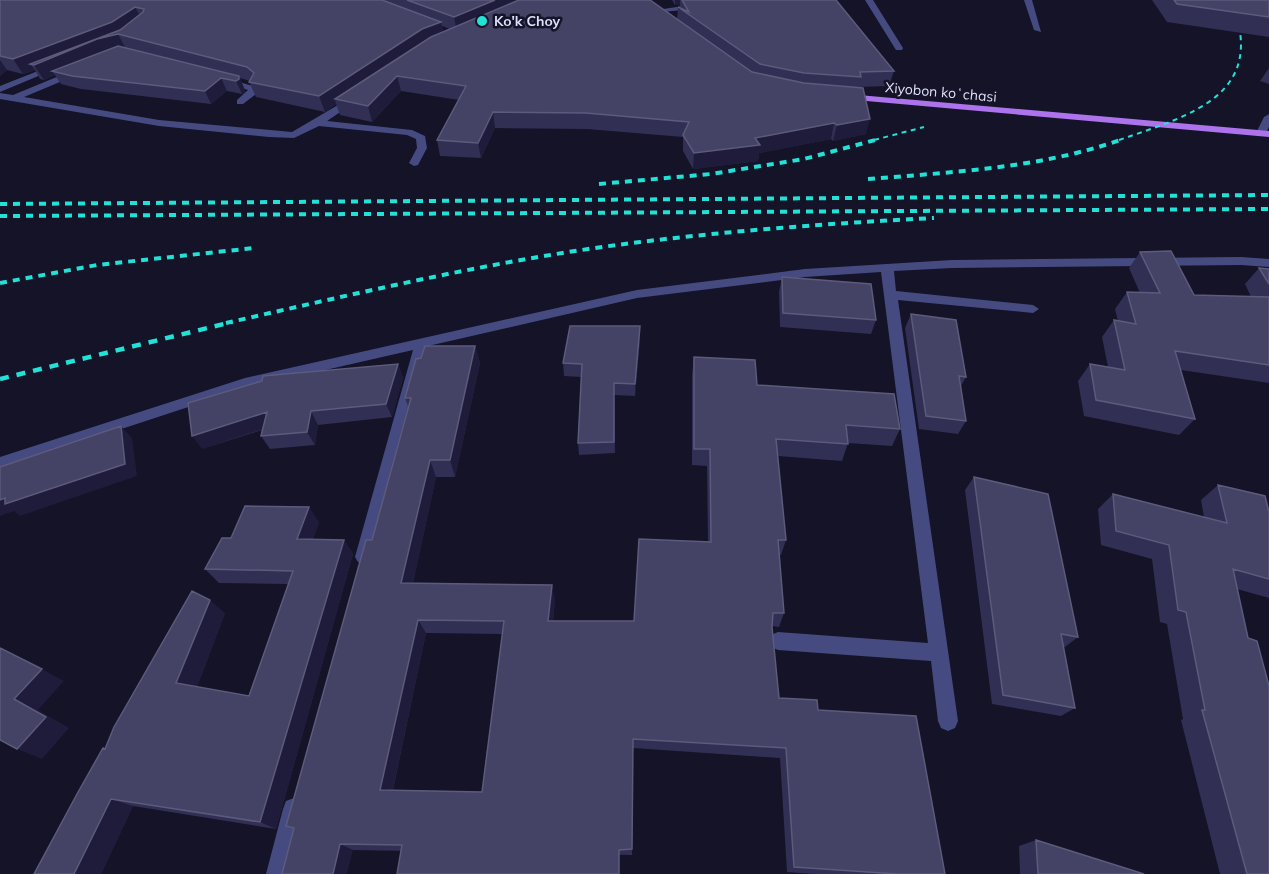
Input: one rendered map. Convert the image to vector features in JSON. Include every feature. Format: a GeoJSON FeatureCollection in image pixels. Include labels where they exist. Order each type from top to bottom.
{"type":"FeatureCollection","features":[{"type":"Feature","properties":{"kind":"main road"},"geometry":{"type":"LineString","coordinates":[[650,8],[663,17]]}},
{"type":"Feature","properties":{"kind":"main road","name":"Xiyobon koʻchasi"},"geometry":{"type":"LineString","coordinates":[[836,96],[1265,133]]}},
{"type":"Feature","properties":{"kind":"street"},"geometry":{"type":"LineString","coordinates":[[869,0],[899,48]]}},
{"type":"Feature","properties":{"kind":"street"},"geometry":{"type":"LineString","coordinates":[[1028,0],[1038,30]]}},
{"type":"Feature","properties":{"kind":"street"},"geometry":{"type":"LineString","coordinates":[[650,8],[710,4]]}},
{"type":"Feature","properties":{"kind":"street"},"geometry":{"type":"LineString","coordinates":[[0,89],[62,65]]}},
{"type":"Feature","properties":{"kind":"street"},"geometry":{"type":"LineString","coordinates":[[12,99],[87,67]]}},
{"type":"Feature","properties":{"kind":"street"},"geometry":{"type":"LineString","coordinates":[[217,77],[253,89],[251,94],[240,102]]}},
{"type":"Feature","properties":{"kind":"street"},"geometry":{"type":"LineString","coordinates":[[0,96],[159,123],[294,135],[318,123],[365,91]]}},
{"type":"Feature","properties":{"kind":"street"},"geometry":{"type":"LineString","coordinates":[[1265,133],[1269,117]]}},
{"type":"Feature","properties":{"kind":"street"},"geometry":{"type":"LineString","coordinates":[[318,123],[409,132],[422,138],[422,148],[414,163]]}},
{"type":"Feature","properties":{"kind":"street"},"geometry":{"type":"LineString","coordinates":[[0,463],[245,383],[637,294],[805,273],[952,264],[1241,261],[1269,263]]}},
{"type":"Feature","properties":{"kind":"street"},"geometry":{"type":"LineString","coordinates":[[887,268],[948,721]]}},
{"type":"Feature","properties":{"kind":"street"},"geometry":{"type":"LineString","coordinates":[[890,295],[1032,309]]}},
{"type":"Feature","properties":{"kind":"street"},"geometry":{"type":"LineString","coordinates":[[359,574],[422,343]]}},
{"type":"Feature","properties":{"kind":"street"},"geometry":{"type":"LineString","coordinates":[[778,641],[939,652]]}},
{"type":"Feature","properties":{"kind":"street"},"geometry":{"type":"LineString","coordinates":[[277,874],[299,793]]}},
{"type":"Feature","properties":{"kind":"building"},"geometry":{"type":"Polygon","coordinates":[[[0,0],[382,0],[441,22],[422,29],[319,96],[249,82],[254,73],[247,67],[118,34],[97,39],[34,65],[30,64],[120,30],[143,12],[144,9],[135,7],[112,22],[13,59],[0,56],[0,0]]]}},
{"type":"Feature","properties":{"kind":"building"},"geometry":{"type":"Polygon","coordinates":[[[407,0],[495,0],[454,17],[407,0]]]}},
{"type":"Feature","properties":{"kind":"building"},"geometry":{"type":"Polygon","coordinates":[[[519,0],[650,0],[752,72],[804,83],[863,88],[870,119],[837,125],[834,123],[755,138],[760,145],[694,153],[683,135],[689,122],[586,113],[493,112],[478,143],[437,140],[466,86],[397,76],[368,106],[335,99],[431,37],[519,0]]]}},
{"type":"Feature","properties":{"kind":"building"},"geometry":{"type":"Polygon","coordinates":[[[682,0],[836,0],[894,71],[860,72],[861,77],[804,73],[760,64],[678,7],[689,12],[682,0]]]}},
{"type":"Feature","properties":{"kind":"building"},"geometry":{"type":"Polygon","coordinates":[[[1174,0],[1269,0],[1269,17],[1177,4],[1174,0]]]}},
{"type":"Feature","properties":{"kind":"building"},"geometry":{"type":"Polygon","coordinates":[[[118,46],[239,76],[239,79],[236,81],[221,78],[205,91],[72,76],[52,71],[118,46]]]}},
{"type":"Feature","properties":{"kind":"building"},"geometry":{"type":"Polygon","coordinates":[[[1171,251],[1194,295],[1269,297],[1269,365],[1175,351],[1195,419],[1096,400],[1090,364],[1125,370],[1114,320],[1136,324],[1127,292],[1160,293],[1140,252],[1171,251]]]}},
{"type":"Feature","properties":{"kind":"building"},"geometry":{"type":"Polygon","coordinates":[[[1259,268],[1269,269],[1269,284],[1259,268]]]}},
{"type":"Feature","properties":{"kind":"building"},"geometry":{"type":"Polygon","coordinates":[[[782,277],[871,284],[876,320],[783,313],[782,277]]]}},
{"type":"Feature","properties":{"kind":"building"},"geometry":{"type":"Polygon","coordinates":[[[911,314],[956,320],[966,377],[959,376],[966,421],[926,416],[911,314]]]}},
{"type":"Feature","properties":{"kind":"building"},"geometry":{"type":"Polygon","coordinates":[[[570,326],[640,326],[635,384],[614,383],[614,442],[578,443],[582,364],[563,363],[570,326]]]}},
{"type":"Feature","properties":{"kind":"building"},"geometry":{"type":"Polygon","coordinates":[[[425,346],[475,346],[450,460],[430,460],[401,583],[552,585],[548,621],[634,621],[639,539],[711,542],[710,449],[694,449],[694,357],[755,360],[757,385],[894,394],[900,429],[846,425],[848,444],[776,439],[786,540],[778,540],[784,613],[773,613],[772,627],[779,698],[817,700],[818,710],[916,716],[945,874],[897,874],[794,867],[786,748],[633,739],[632,849],[619,850],[619,874],[397,874],[402,845],[340,844],[333,874],[282,874],[294,828],[286,826],[366,540],[372,540],[411,398],[405,398],[416,359],[421,358],[425,346]],[[418,620],[380,790],[482,792],[504,621],[418,620]]]}},
{"type":"Feature","properties":{"kind":"building"},"geometry":{"type":"Polygon","coordinates":[[[398,364],[386,404],[311,411],[307,432],[261,436],[267,412],[192,436],[188,403],[262,381],[263,376],[398,364]]]}},
{"type":"Feature","properties":{"kind":"building"},"geometry":{"type":"Polygon","coordinates":[[[121,426],[125,464],[5,504],[5,498],[0,500],[0,467],[121,426]]]}},
{"type":"Feature","properties":{"kind":"building"},"geometry":{"type":"Polygon","coordinates":[[[974,477],[1048,494],[1078,637],[1061,634],[1075,708],[1003,695],[974,477]]]}},
{"type":"Feature","properties":{"kind":"building"},"geometry":{"type":"Polygon","coordinates":[[[1218,485],[1265,496],[1269,512],[1269,579],[1233,569],[1248,638],[1257,641],[1269,686],[1269,874],[1247,874],[1202,710],[1205,710],[1186,612],[1178,610],[1169,545],[1116,531],[1113,494],[1227,523],[1218,485]]]}},
{"type":"Feature","properties":{"kind":"building"},"geometry":{"type":"Polygon","coordinates":[[[245,506],[309,507],[297,539],[344,540],[260,822],[111,799],[74,874],[34,874],[103,748],[105,749],[114,727],[192,591],[210,600],[176,683],[249,696],[293,571],[205,569],[222,538],[231,538],[245,506]]]}},
{"type":"Feature","properties":{"kind":"building"},"geometry":{"type":"Polygon","coordinates":[[[0,648],[42,669],[14,699],[46,717],[17,749],[0,740],[0,648]]]}},
{"type":"Feature","properties":{"kind":"building"},"geometry":{"type":"Polygon","coordinates":[[[1036,840],[1144,874],[1038,874],[1036,840]]]}},
{"type":"Feature","properties":{"kind":"railway"},"geometry":{"type":"LineString","coordinates":[[1119,140],[1196,110],[1216,96],[1231,79],[1240,58],[1240,32],[1231,0]]}},
{"type":"Feature","properties":{"kind":"railway"},"geometry":{"type":"LineString","coordinates":[[874,140],[924,127]]}},
{"type":"Feature","properties":{"kind":"railway"},"geometry":{"type":"LineString","coordinates":[[599,184],[711,174],[804,159],[879,139]]}},
{"type":"Feature","properties":{"kind":"railway"},"geometry":{"type":"LineString","coordinates":[[868,179],[1029,163],[1092,149],[1123,139]]}},
{"type":"Feature","properties":{"kind":"railway"},"geometry":{"type":"LineString","coordinates":[[0,204],[1269,195]]}},
{"type":"Feature","properties":{"kind":"railway"},"geometry":{"type":"LineString","coordinates":[[0,216],[1269,209]]}},
{"type":"Feature","properties":{"kind":"railway"},"geometry":{"type":"LineString","coordinates":[[226,323],[432,277],[588,249],[750,230],[934,218]]}},
{"type":"Feature","properties":{"kind":"railway"},"geometry":{"type":"LineString","coordinates":[[0,283],[97,265],[254,248]]}},
{"type":"Feature","properties":{"kind":"railway"},"geometry":{"type":"LineString","coordinates":[[0,379],[232,322]]}},
{"type":"Feature","properties":{"kind":"place","name":"Ko'k Choy"},"geometry":{"type":"Point","coordinates":[482,21]}}]}
